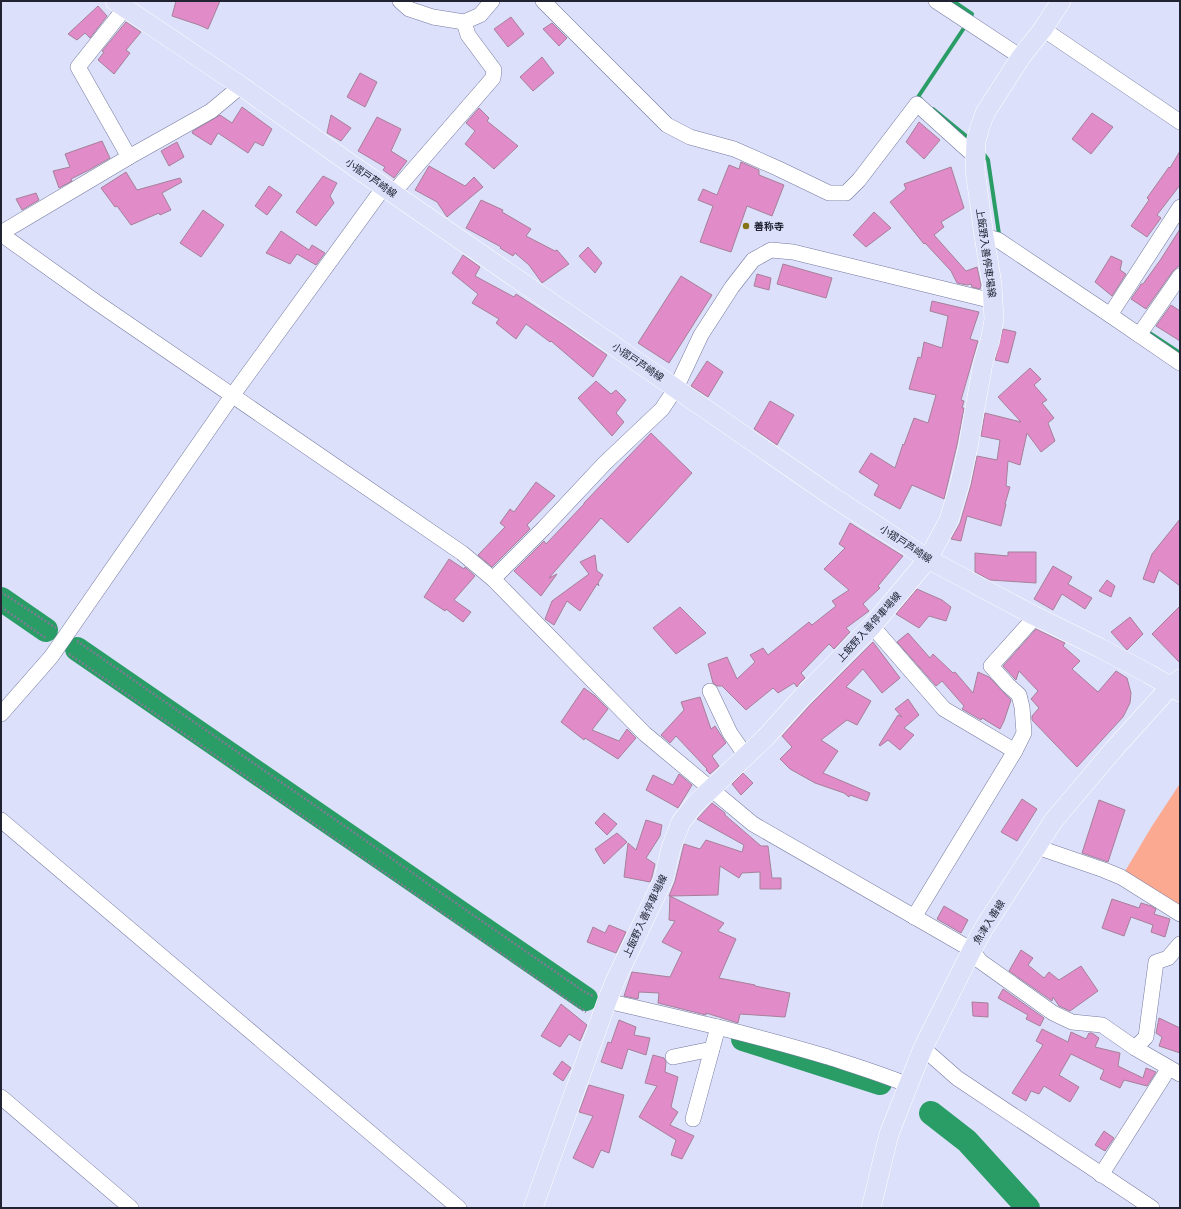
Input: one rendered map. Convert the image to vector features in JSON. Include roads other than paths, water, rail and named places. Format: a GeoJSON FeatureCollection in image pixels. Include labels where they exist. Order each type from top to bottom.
{"type":"FeatureCollection","features":[{"type":"Feature","properties":{"kind":"main road","name":"上飯野入善停車場線"},"geometry":{"type":"LineString","coordinates":[[533,1208],[607,1001],[664,878],[671,848],[682,822],[695,804],[765,738],[803,696],[872,626],[928,559],[949,520],[960,483],[983,363],[990,341],[994,320],[992,284],[975,170],[976,141],[986,113],[1021,57],[1061,1]]}},
{"type":"Feature","properties":{"kind":"main road","name":"小摺戸芦崎線"},"geometry":{"type":"LineString","coordinates":[[120,5],[241,86],[388,190],[833,497],[928,559],[1149,674],[1177,686]]}},
{"type":"Feature","properties":{"kind":"main road","name":"魚津入善線"},"geometry":{"type":"LineString","coordinates":[[871,1208],[889,1134],[908,1085],[923,1048],[984,928],[1054,820],[1114,749],[1177,686]]}},
{"type":"Feature","properties":{"kind":"street"},"geometry":{"type":"LineString","coordinates":[[400,1],[409,9],[433,17],[464,22],[480,15],[492,1]]}},
{"type":"Feature","properties":{"kind":"street"},"geometry":{"type":"LineString","coordinates":[[543,1],[667,125],[690,136],[741,152],[829,194],[846,193],[859,180],[917,104],[969,151],[976,152]]}},
{"type":"Feature","properties":{"kind":"street"},"geometry":{"type":"LineString","coordinates":[[936,1],[1021,57]]}},
{"type":"Feature","properties":{"kind":"street"},"geometry":{"type":"LineString","coordinates":[[120,5],[78,67],[129,157]]}},
{"type":"Feature","properties":{"kind":"street"},"geometry":{"type":"LineString","coordinates":[[1,714],[51,657],[232,396],[388,190],[493,78],[494,70],[468,35],[464,22]]}},
{"type":"Feature","properties":{"kind":"street"},"geometry":{"type":"LineString","coordinates":[[1042,29],[1180,122]]}},
{"type":"Feature","properties":{"kind":"street"},"geometry":{"type":"LineString","coordinates":[[241,86],[211,111],[129,157],[1,234],[99,304],[462,553],[493,579],[645,734],[682,763],[710,790],[752,824],[972,950],[980,961],[1053,1013],[1072,1022],[1102,1025],[1136,1048],[1175,1071],[1101,1175]]}},
{"type":"Feature","properties":{"kind":"street"},"geometry":{"type":"LineString","coordinates":[[1110,315],[1180,207]]}},
{"type":"Feature","properties":{"kind":"street"},"geometry":{"type":"LineString","coordinates":[[984,236],[998,240],[1180,364]]}},
{"type":"Feature","properties":{"kind":"street"},"geometry":{"type":"LineString","coordinates":[[493,579],[544,528],[605,463],[662,409],[676,388],[701,335],[732,287],[752,260],[771,250],[793,252],[993,300]]}},
{"type":"Feature","properties":{"kind":"street"},"geometry":{"type":"LineString","coordinates":[[1139,335],[1180,276]]}},
{"type":"Feature","properties":{"kind":"street"},"geometry":{"type":"LineString","coordinates":[[914,917],[1015,751],[1024,733],[1022,707],[1019,695],[991,666],[1036,616]]}},
{"type":"Feature","properties":{"kind":"street"},"geometry":{"type":"LineString","coordinates":[[872,626],[944,709],[1015,751]]}},
{"type":"Feature","properties":{"kind":"street"},"geometry":{"type":"LineString","coordinates":[[710,691],[730,733],[746,756]]}},
{"type":"Feature","properties":{"kind":"street"},"geometry":{"type":"LineString","coordinates":[[1,820],[459,1208]]}},
{"type":"Feature","properties":{"kind":"street"},"geometry":{"type":"LineString","coordinates":[[1037,847],[1121,877],[1180,914]]}},
{"type":"Feature","properties":{"kind":"street"},"geometry":{"type":"LineString","coordinates":[[1136,1048],[1146,1037],[1156,962],[1168,958],[1180,944]]}},
{"type":"Feature","properties":{"kind":"street"},"geometry":{"type":"LineString","coordinates":[[607,1001],[718,1027],[797,1048],[879,1073],[908,1085]]}},
{"type":"Feature","properties":{"kind":"street"},"geometry":{"type":"LineString","coordinates":[[693,1119],[718,1027]]}},
{"type":"Feature","properties":{"kind":"street"},"geometry":{"type":"LineString","coordinates":[[923,1048],[957,1078],[1152,1208]]}},
{"type":"Feature","properties":{"kind":"street"},"geometry":{"type":"LineString","coordinates":[[673,1057],[712,1049]]}},
{"type":"Feature","properties":{"kind":"street"},"geometry":{"type":"LineString","coordinates":[[1,1097],[131,1208]]}},
{"type":"Feature","properties":{"kind":"waterway"},"geometry":{"type":"LineString","coordinates":[[953,1],[972,14],[970,19]]}},
{"type":"Feature","properties":{"kind":"waterway"},"geometry":{"type":"LineString","coordinates":[[921,99],[918,97],[966,25]]}},
{"type":"Feature","properties":{"kind":"waterway"},"geometry":{"type":"LineString","coordinates":[[933,109],[971,140]]}},
{"type":"Feature","properties":{"kind":"waterway"},"geometry":{"type":"LineString","coordinates":[[981,150],[988,160],[999,234],[1001,235]]}},
{"type":"Feature","properties":{"kind":"waterway"},"geometry":{"type":"LineString","coordinates":[[1145,330],[1180,353]]}},
{"type":"Feature","properties":{"kind":"waterway"},"geometry":{"type":"LineString","coordinates":[[1,599],[46,630]]}},
{"type":"Feature","properties":{"kind":"waterway"},"geometry":{"type":"LineString","coordinates":[[77,649],[586,999]]}},
{"type":"Feature","properties":{"kind":"waterway"},"geometry":{"type":"LineString","coordinates":[[743,1039],[880,1083]]}},
{"type":"Feature","properties":{"kind":"waterway"},"geometry":{"type":"LineString","coordinates":[[931,1113],[967,1141],[1028,1208]]}},
{"type":"Feature","properties":{"kind":"place","name":"善称寺"},"geometry":{"type":"Point","coordinates":[746,226]}}]}
